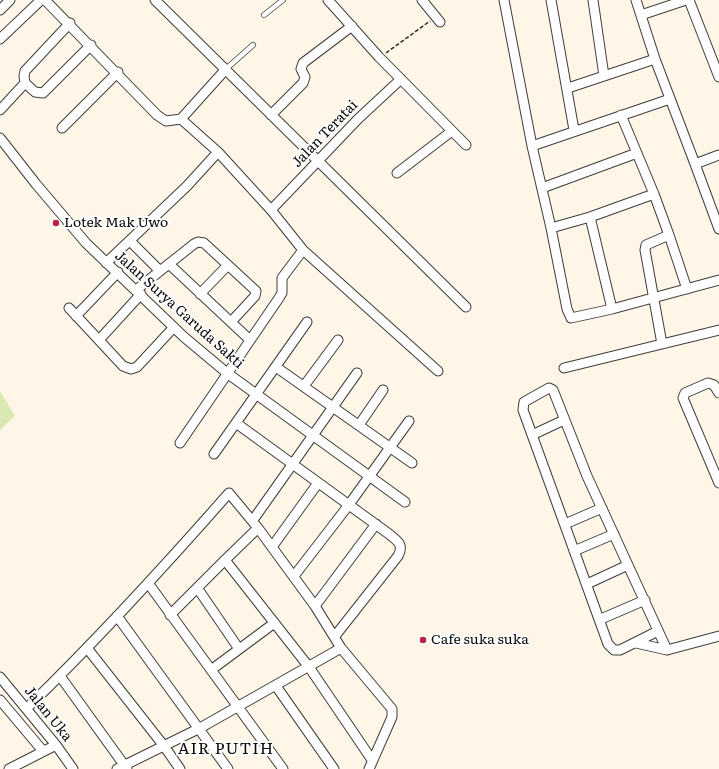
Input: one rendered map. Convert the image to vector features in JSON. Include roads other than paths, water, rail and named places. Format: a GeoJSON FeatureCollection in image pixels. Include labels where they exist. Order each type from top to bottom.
{"type":"FeatureCollection","features":[{"type":"Feature","properties":{"kind":"street"},"geometry":{"type":"LineString","coordinates":[[0,10],[10,0]]}},
{"type":"Feature","properties":{"kind":"street"},"geometry":{"type":"LineString","coordinates":[[0,39],[41,0]]}},
{"type":"Feature","properties":{"kind":"street"},"geometry":{"type":"LineString","coordinates":[[46,0],[163,119],[169,122],[181,119],[226,69]]}},
{"type":"Feature","properties":{"kind":"street"},"geometry":{"type":"LineString","coordinates":[[155,0],[466,307]]}},
{"type":"Feature","properties":{"kind":"street"},"geometry":{"type":"LineString","coordinates":[[328,0],[379,57],[466,145]]}},
{"type":"Feature","properties":{"kind":"street"},"geometry":{"type":"LineString","coordinates":[[422,0],[438,20]]}},
{"type":"Feature","properties":{"kind":"street"},"geometry":{"type":"LineString","coordinates":[[504,0],[532,146],[551,228],[568,315],[572,318],[612,309],[719,280]]}},
{"type":"Feature","properties":{"kind":"street"},"geometry":{"type":"LineString","coordinates":[[551,0],[568,88],[574,130]]}},
{"type":"Feature","properties":{"kind":"street"},"geometry":{"type":"LineString","coordinates":[[593,0],[604,76]]}},
{"type":"Feature","properties":{"kind":"street"},"geometry":{"type":"LineString","coordinates":[[636,0],[670,99],[695,164],[716,211],[719,229]]}},
{"type":"Feature","properties":{"kind":"street"},"geometry":{"type":"LineString","coordinates":[[641,15],[688,0],[719,77]]}},
{"type":"Feature","properties":{"kind":"street"},"geometry":{"type":"LineString","coordinates":[[70,24],[25,71],[25,83],[35,92],[43,93],[91,45]]}},
{"type":"Feature","properties":{"kind":"street"},"geometry":{"type":"LineString","coordinates":[[271,115],[303,83],[305,77],[301,69],[303,63],[352,26]]}},
{"type":"Feature","properties":{"kind":"street"},"geometry":{"type":"LineString","coordinates":[[568,88],[655,59]]}},
{"type":"Feature","properties":{"kind":"street"},"geometry":{"type":"LineString","coordinates":[[62,128],[118,72]]}},
{"type":"Feature","properties":{"kind":"street","name":"Jalan Teratai"},"geometry":{"type":"LineString","coordinates":[[271,210],[358,119],[401,79]]}},
{"type":"Feature","properties":{"kind":"street"},"geometry":{"type":"LineString","coordinates":[[0,110],[25,83]]}},
{"type":"Feature","properties":{"kind":"street"},"geometry":{"type":"LineString","coordinates":[[532,146],[574,130],[670,99]]}},
{"type":"Feature","properties":{"kind":"street"},"geometry":{"type":"LineString","coordinates":[[621,115],[654,194],[687,289]]}},
{"type":"Feature","properties":{"kind":"street"},"geometry":{"type":"LineString","coordinates":[[181,119],[218,152],[271,210],[303,250],[438,371]]}},
{"type":"Feature","properties":{"kind":"street"},"geometry":{"type":"LineString","coordinates":[[396,173],[452,131]]}},
{"type":"Feature","properties":{"kind":"street","name":"Jalan Surya Garuda Sakti"},"geometry":{"type":"LineString","coordinates":[[0,138],[70,225],[106,263],[118,272],[174,327],[227,373],[405,502]]}},
{"type":"Feature","properties":{"kind":"street"},"geometry":{"type":"LineString","coordinates":[[106,263],[187,186],[218,152]]}},
{"type":"Feature","properties":{"kind":"street"},"geometry":{"type":"LineString","coordinates":[[542,188],[637,153]]}},
{"type":"Feature","properties":{"kind":"street"},"geometry":{"type":"LineString","coordinates":[[695,164],[719,155]]}},
{"type":"Feature","properties":{"kind":"street"},"geometry":{"type":"LineString","coordinates":[[551,228],[590,217],[654,194]]}},
{"type":"Feature","properties":{"kind":"street"},"geometry":{"type":"LineString","coordinates":[[590,217],[612,309]]}},
{"type":"Feature","properties":{"kind":"street"},"geometry":{"type":"LineString","coordinates":[[662,344],[652,299],[645,248],[648,244],[669,235]]}},
{"type":"Feature","properties":{"kind":"street"},"geometry":{"type":"LineString","coordinates":[[130,241],[160,271]]}},
{"type":"Feature","properties":{"kind":"street"},"geometry":{"type":"LineString","coordinates":[[99,340],[138,292],[160,271],[194,244],[200,242],[207,244],[256,292],[231,322]]}},
{"type":"Feature","properties":{"kind":"street"},"geometry":{"type":"LineString","coordinates":[[180,444],[279,298],[282,293],[282,278],[303,250]]}},
{"type":"Feature","properties":{"kind":"street"},"geometry":{"type":"LineString","coordinates":[[169,264],[250,340]]}},
{"type":"Feature","properties":{"kind":"street"},"geometry":{"type":"LineString","coordinates":[[200,294],[228,265]]}},
{"type":"Feature","properties":{"kind":"street"},"geometry":{"type":"LineString","coordinates":[[76,316],[118,272]]}},
{"type":"Feature","properties":{"kind":"street"},"geometry":{"type":"LineString","coordinates":[[69,308],[123,366],[134,369],[174,327]]}},
{"type":"Feature","properties":{"kind":"street"},"geometry":{"type":"LineString","coordinates":[[214,454],[307,322]]}},
{"type":"Feature","properties":{"kind":"street"},"geometry":{"type":"LineString","coordinates":[[564,368],[719,330]]}},
{"type":"Feature","properties":{"kind":"street"},"geometry":{"type":"LineString","coordinates":[[304,386],[338,340]]}},
{"type":"Feature","properties":{"kind":"street"},"geometry":{"type":"LineString","coordinates":[[276,367],[390,446],[412,463]]}},
{"type":"Feature","properties":{"kind":"street"},"geometry":{"type":"LineString","coordinates":[[170,615],[198,589],[255,524],[292,464],[357,373]]}},
{"type":"Feature","properties":{"kind":"street"},"geometry":{"type":"LineString","coordinates":[[719,393],[714,385],[708,383],[685,393],[684,398],[719,483]]}},
{"type":"Feature","properties":{"kind":"street"},"geometry":{"type":"LineString","coordinates":[[658,631],[620,650],[614,650],[608,644],[601,619],[574,551],[523,410],[523,404],[529,398],[549,388],[553,390],[564,420],[602,508],[667,650]]}},
{"type":"Feature","properties":{"kind":"street"},"geometry":{"type":"LineString","coordinates":[[359,425],[383,390]]}},
{"type":"Feature","properties":{"kind":"street"},"geometry":{"type":"LineString","coordinates":[[294,576],[348,506],[409,420]]}},
{"type":"Feature","properties":{"kind":"street"},"geometry":{"type":"LineString","coordinates":[[532,435],[564,420]]}},
{"type":"Feature","properties":{"kind":"street"},"geometry":{"type":"LineString","coordinates":[[236,423],[348,506],[376,524],[398,541],[401,546],[400,552],[335,636]]}},
{"type":"Feature","properties":{"kind":"street"},"geometry":{"type":"LineString","coordinates":[[272,547],[318,483]]}},
{"type":"Feature","properties":{"kind":"street"},"geometry":{"type":"LineString","coordinates":[[27,708],[87,648],[229,493],[255,524],[294,576],[335,636],[341,648],[393,712],[371,765]]}},
{"type":"Feature","properties":{"kind":"street"},"geometry":{"type":"LineString","coordinates":[[565,524],[602,508]]}},
{"type":"Feature","properties":{"kind":"street"},"geometry":{"type":"LineString","coordinates":[[315,606],[376,524]]}},
{"type":"Feature","properties":{"kind":"street"},"geometry":{"type":"LineString","coordinates":[[574,551],[614,534]]}},
{"type":"Feature","properties":{"kind":"street"},"geometry":{"type":"LineString","coordinates":[[225,560],[273,624],[309,667],[371,765]]}},
{"type":"Feature","properties":{"kind":"street"},"geometry":{"type":"LineString","coordinates":[[587,584],[628,565]]}},
{"type":"Feature","properties":{"kind":"street"},"geometry":{"type":"LineString","coordinates":[[148,582],[170,615],[283,769]]}},
{"type":"Feature","properties":{"kind":"street"},"geometry":{"type":"LineString","coordinates":[[198,589],[239,649]]}},
{"type":"Feature","properties":{"kind":"street"},"geometry":{"type":"LineString","coordinates":[[601,619],[645,600]]}},
{"type":"Feature","properties":{"kind":"street"},"geometry":{"type":"LineString","coordinates":[[117,616],[200,728],[228,769]]}},
{"type":"Feature","properties":{"kind":"street"},"geometry":{"type":"LineString","coordinates":[[211,670],[273,624]]}},
{"type":"Feature","properties":{"kind":"street"},"geometry":{"type":"LineString","coordinates":[[636,643],[667,650],[719,636]]}},
{"type":"Feature","properties":{"kind":"street"},"geometry":{"type":"LineString","coordinates":[[87,648],[164,746],[180,769]]}},
{"type":"Feature","properties":{"kind":"street"},"geometry":{"type":"LineString","coordinates":[[60,676],[123,768],[200,728],[341,648]]}},
{"type":"Feature","properties":{"kind":"street","name":"Jalan Uka"},"geometry":{"type":"LineString","coordinates":[[0,677],[27,708],[73,769]]}},
{"type":"Feature","properties":{"kind":"street"},"geometry":{"type":"LineString","coordinates":[[276,686],[334,769]]}},
{"type":"Feature","properties":{"kind":"street"},"geometry":{"type":"LineString","coordinates":[[11,690],[0,700],[43,751]]}},
{"type":"Feature","properties":{"kind":"street"},"geometry":{"type":"LineString","coordinates":[[9,769],[56,745]]}},
{"type":"Feature","properties":{"kind":"lane"},"geometry":{"type":"LineString","coordinates":[[264,15],[283,0]]}},
{"type":"Feature","properties":{"kind":"lane"},"geometry":{"type":"LineString","coordinates":[[226,69],[253,45]]}},
{"type":"Feature","properties":{"kind":"place","name":"Lotek Mak Uwo"},"geometry":{"type":"Point","coordinates":[56,223]}},
{"type":"Feature","properties":{"kind":"place","name":"Cafe suka suka"},"geometry":{"type":"Point","coordinates":[423,640]}},
{"type":"Feature","properties":{"kind":"district","name":"AIR PUTIH"},"geometry":{"type":"Point","coordinates":[226,749]}}]}
